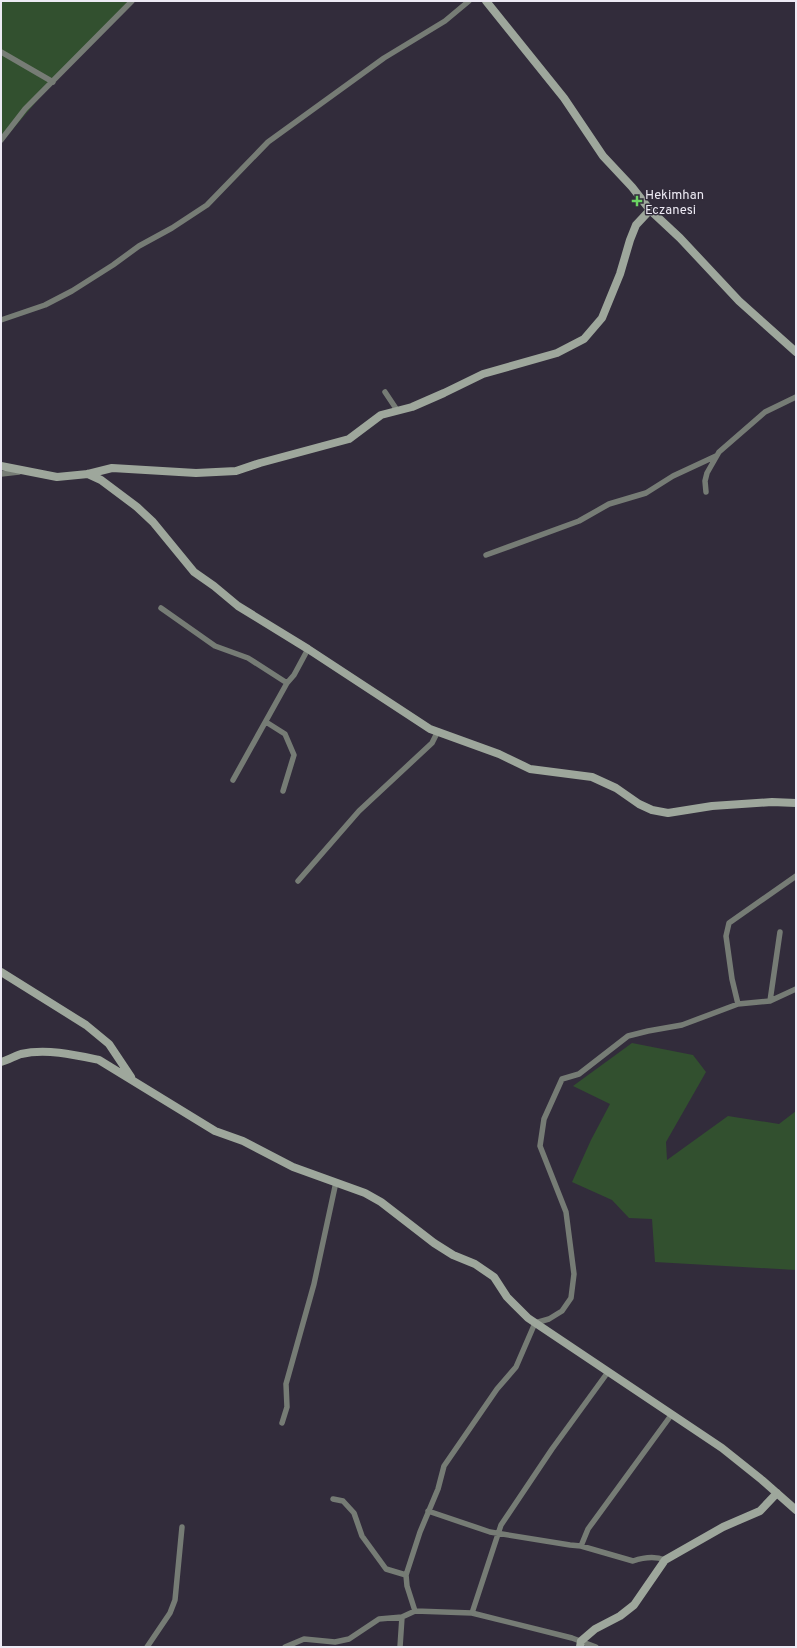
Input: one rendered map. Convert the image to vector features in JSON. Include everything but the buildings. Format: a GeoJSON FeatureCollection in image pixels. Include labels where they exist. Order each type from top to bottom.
{"type":"FeatureCollection","features":[{"type":"Feature","properties":{"kind":"street"},"geometry":{"type":"LineString","coordinates":[[1,140],[25,110],[132,1]]}},
{"type":"Feature","properties":{"kind":"street"},"geometry":{"type":"LineString","coordinates":[[1,320],[45,305],[72,291],[113,265],[139,246],[172,228],[207,205],[268,142],[384,58],[445,21],[469,1]]}},
{"type":"Feature","properties":{"kind":"street"},"geometry":{"type":"LineString","coordinates":[[486,1],[564,98],[603,156],[632,187],[650,210],[680,238],[739,300],[796,352]]}},
{"type":"Feature","properties":{"kind":"street"},"geometry":{"type":"LineString","coordinates":[[1,52],[53,82]]}},
{"type":"Feature","properties":{"kind":"street"},"geometry":{"type":"LineString","coordinates":[[1,466],[23,472],[57,477],[88,474],[112,468],[196,473],[236,471],[349,439],[381,414],[412,407],[483,374],[557,353],[584,339],[602,318],[620,274],[636,225],[650,210]]}},
{"type":"Feature","properties":{"kind":"street"},"geometry":{"type":"LineString","coordinates":[[385,392],[398,410]]}},
{"type":"Feature","properties":{"kind":"street"},"geometry":{"type":"LineString","coordinates":[[486,555],[579,521],[609,504],[646,493],[673,476],[716,456],[766,412],[796,398]]}},
{"type":"Feature","properties":{"kind":"street"},"geometry":{"type":"LineString","coordinates":[[706,492],[705,481],[707,473],[716,456]]}},
{"type":"Feature","properties":{"kind":"street"},"geometry":{"type":"LineString","coordinates":[[1,474],[23,472]]}},
{"type":"Feature","properties":{"kind":"street"},"geometry":{"type":"LineString","coordinates":[[88,474],[118,491],[137,507],[153,522],[194,572],[238,606],[308,649],[430,729],[499,754],[530,769],[592,777],[616,788],[639,804],[652,810],[668,813],[712,806],[772,802],[796,803]]}},
{"type":"Feature","properties":{"kind":"street"},"geometry":{"type":"LineString","coordinates":[[161,608],[215,646],[248,658],[287,683]]}},
{"type":"Feature","properties":{"kind":"street"},"geometry":{"type":"LineString","coordinates":[[233,780],[287,683],[294,675],[308,649]]}},
{"type":"Feature","properties":{"kind":"street"},"geometry":{"type":"LineString","coordinates":[[266,722],[286,734],[294,755],[283,791]]}},
{"type":"Feature","properties":{"kind":"street"},"geometry":{"type":"LineString","coordinates":[[298,881],[359,811],[432,743],[438,732]]}},
{"type":"Feature","properties":{"kind":"street"},"geometry":{"type":"LineString","coordinates":[[738,1004],[732,979],[726,936],[730,923],[796,876]]}},
{"type":"Feature","properties":{"kind":"street"},"geometry":{"type":"LineString","coordinates":[[770,1001],[780,932]]}},
{"type":"Feature","properties":{"kind":"street"},"geometry":{"type":"LineString","coordinates":[[1,972],[86,1025],[109,1044],[133,1080]]}},
{"type":"Feature","properties":{"kind":"street"},"geometry":{"type":"LineString","coordinates":[[535,1323],[549,1319],[562,1311],[571,1298],[574,1274],[566,1212],[540,1146],[544,1119],[562,1079],[579,1074],[628,1036],[682,1025],[738,1004],[770,1001],[796,989]]}},
{"type":"Feature","properties":{"kind":"street"},"geometry":{"type":"LineString","coordinates":[[1,1062],[22,1054],[44,1052],[77,1055],[100,1060],[214,1132],[243,1141],[293,1167],[365,1193],[381,1202],[434,1243],[453,1255],[475,1264],[494,1277],[507,1297],[535,1323],[722,1448],[796,1510]]}},
{"type":"Feature","properties":{"kind":"street"},"geometry":{"type":"LineString","coordinates":[[282,1423],[287,1407],[286,1384],[314,1284],[336,1182]]}},
{"type":"Feature","properties":{"kind":"street"},"geometry":{"type":"LineString","coordinates":[[415,1611],[407,1586],[406,1575],[428,1511],[438,1489],[444,1466],[497,1389],[516,1367],[535,1323]]}},
{"type":"Feature","properties":{"kind":"street"},"geometry":{"type":"LineString","coordinates":[[472,1613],[498,1533],[552,1449],[608,1372]]}},
{"type":"Feature","properties":{"kind":"street"},"geometry":{"type":"LineString","coordinates":[[581,1546],[588,1529],[672,1414]]}},
{"type":"Feature","properties":{"kind":"street"},"geometry":{"type":"LineString","coordinates":[[581,1644],[595,1629],[620,1616],[634,1605],[664,1560],[723,1527],[760,1511],[777,1493]]}},
{"type":"Feature","properties":{"kind":"street"},"geometry":{"type":"LineString","coordinates":[[333,1499],[343,1501],[354,1513],[362,1536],[386,1569],[406,1575]]}},
{"type":"Feature","properties":{"kind":"street"},"geometry":{"type":"LineString","coordinates":[[428,1511],[490,1532],[570,1546],[581,1546],[633,1561],[659,1558],[664,1560]]}},
{"type":"Feature","properties":{"kind":"street"},"geometry":{"type":"LineString","coordinates":[[147,1647],[170,1613],[175,1600],[182,1526]]}},
{"type":"Feature","properties":{"kind":"street"},"geometry":{"type":"LineString","coordinates":[[284,1647],[304,1639],[335,1642],[350,1639],[379,1619],[402,1617],[415,1611],[472,1613],[596,1647]]}},
{"type":"Feature","properties":{"kind":"street"},"geometry":{"type":"LineString","coordinates":[[400,1647],[402,1617]]}},
{"type":"Feature","properties":{"kind":"green space"},"geometry":{"type":"Polygon","coordinates":[[[1,1],[134,1],[53,82],[1,143],[1,1]]]}},
{"type":"Feature","properties":{"kind":"green space"},"geometry":{"type":"Polygon","coordinates":[[[632,1043],[693,1055],[706,1072],[666,1142],[667,1160],[728,1116],[779,1124],[796,1111],[796,1270],[655,1262],[652,1219],[629,1218],[612,1200],[572,1182],[591,1140],[610,1104],[573,1086],[632,1043]]]}},
{"type":"Feature","properties":{"kind":"place","name":"Hekimhan Eczanesi"},"geometry":{"type":"Point","coordinates":[637,201]}}]}
